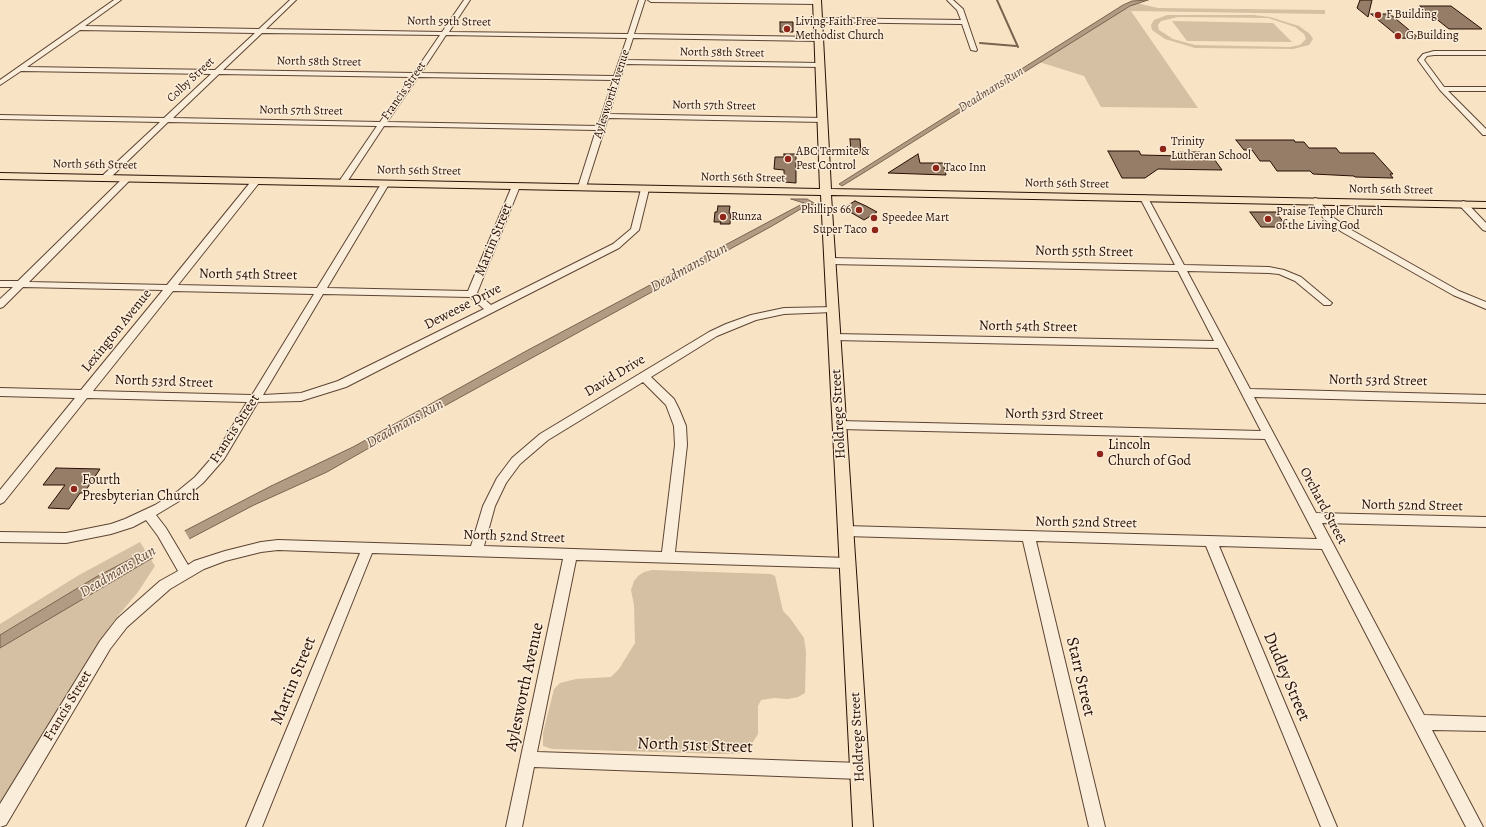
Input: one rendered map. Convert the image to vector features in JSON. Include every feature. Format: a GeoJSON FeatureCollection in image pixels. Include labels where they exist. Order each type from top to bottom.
{"type":"FeatureCollection","features":[{"type":"Feature","properties":{"kind":"main road","name":"Holdrege Street"},"geometry":{"type":"LineString","coordinates":[[818,1],[826,192],[863,827]]}},
{"type":"Feature","properties":{"kind":"main road","name":"North 56th Street"},"geometry":{"type":"LineString","coordinates":[[0,176],[1486,205]]}},
{"type":"Feature","properties":{"kind":"street"},"geometry":{"type":"LineString","coordinates":[[0,83],[118,0]]}},
{"type":"Feature","properties":{"kind":"street","name":"Colby Street"},"geometry":{"type":"LineString","coordinates":[[105,178],[293,0]]}},
{"type":"Feature","properties":{"kind":"street","name":"Francis Street"},"geometry":{"type":"LineString","coordinates":[[342,183],[467,0]]}},
{"type":"Feature","properties":{"kind":"street","name":"Aylesworth Avenue"},"geometry":{"type":"LineString","coordinates":[[582,187],[642,0]]}},
{"type":"Feature","properties":{"kind":"street"},"geometry":{"type":"LineString","coordinates":[[651,0],[818,1]]}},
{"type":"Feature","properties":{"kind":"street"},"geometry":{"type":"LineString","coordinates":[[950,0],[959,7],[974,50]]}},
{"type":"Feature","properties":{"kind":"street"},"geometry":{"type":"LineString","coordinates":[[818,20],[964,22]]}},
{"type":"Feature","properties":{"kind":"street","name":"North 59th Street"},"geometry":{"type":"LineString","coordinates":[[78,28],[819,39]]}},
{"type":"Feature","properties":{"kind":"street"},"geometry":{"type":"LineString","coordinates":[[1486,53],[1445,52],[1428,54],[1422,58],[1421,62],[1442,89],[1486,133]]}},
{"type":"Feature","properties":{"kind":"street","name":"North 58th Street"},"geometry":{"type":"LineString","coordinates":[[622,62],[820,66]]}},
{"type":"Feature","properties":{"kind":"street","name":"North 58th Street"},"geometry":{"type":"LineString","coordinates":[[21,69],[617,78]]}},
{"type":"Feature","properties":{"kind":"street"},"geometry":{"type":"LineString","coordinates":[[1442,89],[1486,89]]}},
{"type":"Feature","properties":{"kind":"street","name":"North 57th Street"},"geometry":{"type":"LineString","coordinates":[[605,116],[823,120]]}},
{"type":"Feature","properties":{"kind":"street","name":"North 57th Street"},"geometry":{"type":"LineString","coordinates":[[0,117],[601,128]]}},
{"type":"Feature","properties":{"kind":"street"},"geometry":{"type":"LineString","coordinates":[[0,305],[127,179]]}},
{"type":"Feature","properties":{"kind":"street","name":"Lexington Avenue"},"geometry":{"type":"LineString","coordinates":[[0,499],[256,181]]}},
{"type":"Feature","properties":{"kind":"street","name":"Francis Street"},"geometry":{"type":"LineString","coordinates":[[149,514],[182,494],[207,472],[220,456],[385,184]]}},
{"type":"Feature","properties":{"kind":"street","name":"Martin Street"},"geometry":{"type":"LineString","coordinates":[[472,294],[516,186]]}},
{"type":"Feature","properties":{"kind":"street","name":"Deweese Drive"},"geometry":{"type":"LineString","coordinates":[[254,399],[295,398],[334,387],[624,241],[635,230],[646,189]]}},
{"type":"Feature","properties":{"kind":"street","name":"Orchard Street"},"geometry":{"type":"LineString","coordinates":[[1144,198],[1475,827]]}},
{"type":"Feature","properties":{"kind":"street"},"geometry":{"type":"LineString","coordinates":[[1315,201],[1327,217],[1345,230],[1456,293],[1486,306]]}},
{"type":"Feature","properties":{"kind":"street"},"geometry":{"type":"LineString","coordinates":[[1463,204],[1486,228]]}},
{"type":"Feature","properties":{"kind":"street","name":"North 55th Street"},"geometry":{"type":"LineString","coordinates":[[830,262],[1269,270],[1281,272],[1303,282],[1327,303]]}},
{"type":"Feature","properties":{"kind":"street","name":"North 54th Street"},"geometry":{"type":"LineString","coordinates":[[0,284],[472,294]]}},
{"type":"Feature","properties":{"kind":"street"},"geometry":{"type":"LineString","coordinates":[[472,294],[490,309]]}},
{"type":"Feature","properties":{"kind":"street","name":"David Drive"},"geometry":{"type":"LineString","coordinates":[[476,551],[494,494],[505,474],[516,461],[544,437],[713,334],[741,321],[784,310],[833,309]]}},
{"type":"Feature","properties":{"kind":"street","name":"North 54th Street"},"geometry":{"type":"LineString","coordinates":[[834,336],[1221,345]]}},
{"type":"Feature","properties":{"kind":"street"},"geometry":{"type":"LineString","coordinates":[[644,376],[670,402],[680,426],[681,445],[668,557]]}},
{"type":"Feature","properties":{"kind":"street","name":"North 53rd Street"},"geometry":{"type":"LineString","coordinates":[[0,392],[254,399]]}},
{"type":"Feature","properties":{"kind":"street","name":"North 53rd Street"},"geometry":{"type":"LineString","coordinates":[[1246,393],[1484,401]]}},
{"type":"Feature","properties":{"kind":"street","name":"North 53rd Street"},"geometry":{"type":"LineString","coordinates":[[840,425],[1268,435]]}},
{"type":"Feature","properties":{"kind":"street"},"geometry":{"type":"LineString","coordinates":[[0,537],[57,539],[75,537],[119,527],[149,514],[162,532],[185,572]]}},
{"type":"Feature","properties":{"kind":"street","name":"North 52nd Street"},"geometry":{"type":"LineString","coordinates":[[1312,518],[1486,522]]}},
{"type":"Feature","properties":{"kind":"street","name":"North 52nd Street"},"geometry":{"type":"LineString","coordinates":[[845,531],[1326,544]]}},
{"type":"Feature","properties":{"kind":"street","name":"Starr Street"},"geometry":{"type":"LineString","coordinates":[[1028,536],[1097,827]]}},
{"type":"Feature","properties":{"kind":"street","name":"Dudley Street"},"geometry":{"type":"LineString","coordinates":[[1210,541],[1329,827]]}},
{"type":"Feature","properties":{"kind":"street","name":"North 52nd Street"},"geometry":{"type":"LineString","coordinates":[[185,572],[213,560],[261,547],[278,545],[847,563]]}},
{"type":"Feature","properties":{"kind":"street","name":"Martin Street"},"geometry":{"type":"LineString","coordinates":[[254,827],[368,548]]}},
{"type":"Feature","properties":{"kind":"street","name":"Aylesworth Avenue"},"geometry":{"type":"LineString","coordinates":[[514,827],[571,554]]}},
{"type":"Feature","properties":{"kind":"street","name":"Francis Street"},"geometry":{"type":"LineString","coordinates":[[0,819],[114,633],[131,614],[148,599],[165,585],[185,572]]}},
{"type":"Feature","properties":{"kind":"street"},"geometry":{"type":"LineString","coordinates":[[1420,722],[1486,724]]}},
{"type":"Feature","properties":{"kind":"street","name":"North 51st Street"},"geometry":{"type":"LineString","coordinates":[[528,759],[860,771]]}},
{"type":"Feature","properties":{"kind":"shaded area"},"geometry":{"type":"Polygon","coordinates":[[[1132,2],[1158,8],[1325,10],[1325,14],[1131,11],[1198,108],[1101,107],[1084,76],[1036,61],[1132,2]]]}},
{"type":"Feature","properties":{"kind":"shaded area"},"geometry":{"type":"Polygon","coordinates":[[[1167,15],[1253,15],[1270,17],[1299,26],[1310,34],[1313,39],[1309,45],[1293,49],[1195,48],[1165,39],[1152,30],[1151,25],[1154,20],[1167,15]],[[1178,17],[1161,21],[1158,25],[1159,30],[1173,39],[1195,45],[1290,47],[1300,45],[1306,39],[1304,34],[1295,27],[1268,18],[1178,17]]]}},
{"type":"Feature","properties":{"kind":"shaded area"},"geometry":{"type":"Polygon","coordinates":[[[1172,21],[1273,23],[1292,42],[1187,41],[1172,21]]]}},
{"type":"Feature","properties":{"kind":"shaded area"},"geometry":{"type":"Polygon","coordinates":[[[140,542],[155,566],[138,592],[113,622],[0,807],[0,624],[79,575],[140,542]]]}},
{"type":"Feature","properties":{"kind":"shaded area"},"geometry":{"type":"Polygon","coordinates":[[[652,570],[771,574],[775,576],[783,611],[790,618],[804,638],[806,652],[805,693],[798,697],[788,699],[774,698],[761,700],[758,706],[758,734],[753,742],[742,753],[724,754],[552,749],[543,746],[543,733],[554,689],[560,683],[576,679],[611,677],[619,669],[635,643],[634,605],[631,590],[634,581],[644,572],[652,570]]]}},
{"type":"Feature","properties":{"kind":"water","name":"Deadmans Run"},"geometry":{"type":"Polygon","coordinates":[[[1148,0],[1130,6],[860,175],[842,186],[839,184],[1123,5],[1132,1],[1148,0]]]}},
{"type":"Feature","properties":{"kind":"water","name":"Deadmans Run"},"geometry":{"type":"Polygon","coordinates":[[[791,199],[807,199],[814,203],[814,205],[809,204],[772,226],[327,472],[254,505],[149,560],[0,648],[0,635],[96,577],[271,486],[353,447],[528,350],[804,203],[791,199]]]}},
{"type":"Feature","properties":{"kind":"pier"},"geometry":{"type":"Polygon","coordinates":[[[183,528],[190,540],[154,560],[147,547],[183,528]]]}},
{"type":"Feature","properties":{"kind":"building"},"geometry":{"type":"Polygon","coordinates":[[[1360,0],[1372,0],[1368,17],[1357,8],[1360,0]]]}},
{"type":"Feature","properties":{"kind":"building"},"geometry":{"type":"Polygon","coordinates":[[[1420,6],[1451,6],[1482,29],[1449,29],[1420,6]]]}},
{"type":"Feature","properties":{"kind":"building"},"geometry":{"type":"Polygon","coordinates":[[[1371,14],[1390,14],[1420,39],[1400,38],[1371,14]]]}},
{"type":"Feature","properties":{"kind":"building","name":"Living Faith Free Methodist Church"},"geometry":{"type":"Polygon","coordinates":[[[780,22],[793,22],[793,32],[780,32],[780,22]]]}},
{"type":"Feature","properties":{"kind":"building"},"geometry":{"type":"Polygon","coordinates":[[[850,139],[860,139],[861,153],[851,152],[850,139]]]}},
{"type":"Feature","properties":{"kind":"building"},"geometry":{"type":"Polygon","coordinates":[[[1236,140],[1294,140],[1295,142],[1304,142],[1309,148],[1336,148],[1340,153],[1374,153],[1393,174],[1390,174],[1393,178],[1313,174],[1310,171],[1277,171],[1270,161],[1260,161],[1252,150],[1244,150],[1236,140]]]}},
{"type":"Feature","properties":{"kind":"building","name":"Trinity Lutheran School"},"geometry":{"type":"Polygon","coordinates":[[[1108,151],[1139,151],[1141,155],[1182,156],[1179,152],[1200,152],[1205,156],[1212,156],[1222,170],[1158,169],[1145,178],[1122,178],[1108,151]]]}},
{"type":"Feature","properties":{"kind":"building"},"geometry":{"type":"Polygon","coordinates":[[[784,154],[796,154],[796,183],[784,182],[784,170],[774,169],[775,157],[784,157],[784,154]]]}},
{"type":"Feature","properties":{"kind":"building"},"geometry":{"type":"Polygon","coordinates":[[[918,154],[920,163],[943,163],[946,175],[888,173],[918,154]]]}},
{"type":"Feature","properties":{"kind":"building","name":"Phillips 66"},"geometry":{"type":"Polygon","coordinates":[[[855,201],[877,212],[864,220],[843,208],[855,201]]]}},
{"type":"Feature","properties":{"kind":"building","name":"Runza"},"geometry":{"type":"Polygon","coordinates":[[[718,206],[730,206],[730,224],[720,224],[721,222],[714,222],[715,212],[717,212],[718,206]]]}},
{"type":"Feature","properties":{"kind":"building","name":"Praise Temple Church of the Living God"},"geometry":{"type":"Polygon","coordinates":[[[1250,212],[1276,212],[1287,227],[1261,227],[1250,212]]]}},
{"type":"Feature","properties":{"kind":"building","name":"Fourth Presbyterian Church"},"geometry":{"type":"Polygon","coordinates":[[[56,468],[100,469],[84,493],[80,493],[69,509],[48,508],[65,485],[43,485],[56,468]]]}},
{"type":"Feature","properties":{"kind":"waterway"},"geometry":{"type":"LineString","coordinates":[[997,0],[1018,47]]}},
{"type":"Feature","properties":{"kind":"waterway"},"geometry":{"type":"LineString","coordinates":[[980,43],[1016,46]]}},
{"type":"Feature","properties":{"kind":"place","name":"F Building"},"geometry":{"type":"Point","coordinates":[1378,15]}},
{"type":"Feature","properties":{"kind":"place","name":"Living Faith Free Methodist Church"},"geometry":{"type":"Point","coordinates":[787,29]}},
{"type":"Feature","properties":{"kind":"place","name":"G Building"},"geometry":{"type":"Point","coordinates":[1398,36]}},
{"type":"Feature","properties":{"kind":"place","name":"Trinity Lutheran School"},"geometry":{"type":"Point","coordinates":[1163,149]}},
{"type":"Feature","properties":{"kind":"place","name":"ABC Termite & Pest Control"},"geometry":{"type":"Point","coordinates":[788,159]}},
{"type":"Feature","properties":{"kind":"place","name":"Taco Inn"},"geometry":{"type":"Point","coordinates":[936,168]}},
{"type":"Feature","properties":{"kind":"place","name":"Phillips 66"},"geometry":{"type":"Point","coordinates":[859,210]}},
{"type":"Feature","properties":{"kind":"place","name":"Runza"},"geometry":{"type":"Point","coordinates":[723,217]}},
{"type":"Feature","properties":{"kind":"place","name":"Speedee Mart"},"geometry":{"type":"Point","coordinates":[874,218]}},
{"type":"Feature","properties":{"kind":"place","name":"Praise Temple Church of the Living God"},"geometry":{"type":"Point","coordinates":[1268,219]}},
{"type":"Feature","properties":{"kind":"place","name":"Super Taco"},"geometry":{"type":"Point","coordinates":[875,230]}},
{"type":"Feature","properties":{"kind":"place","name":"Lincoln Church of God"},"geometry":{"type":"Point","coordinates":[1100,454]}},
{"type":"Feature","properties":{"kind":"place","name":"Fourth Presbyterian Church"},"geometry":{"type":"Point","coordinates":[74,489]}}]}
